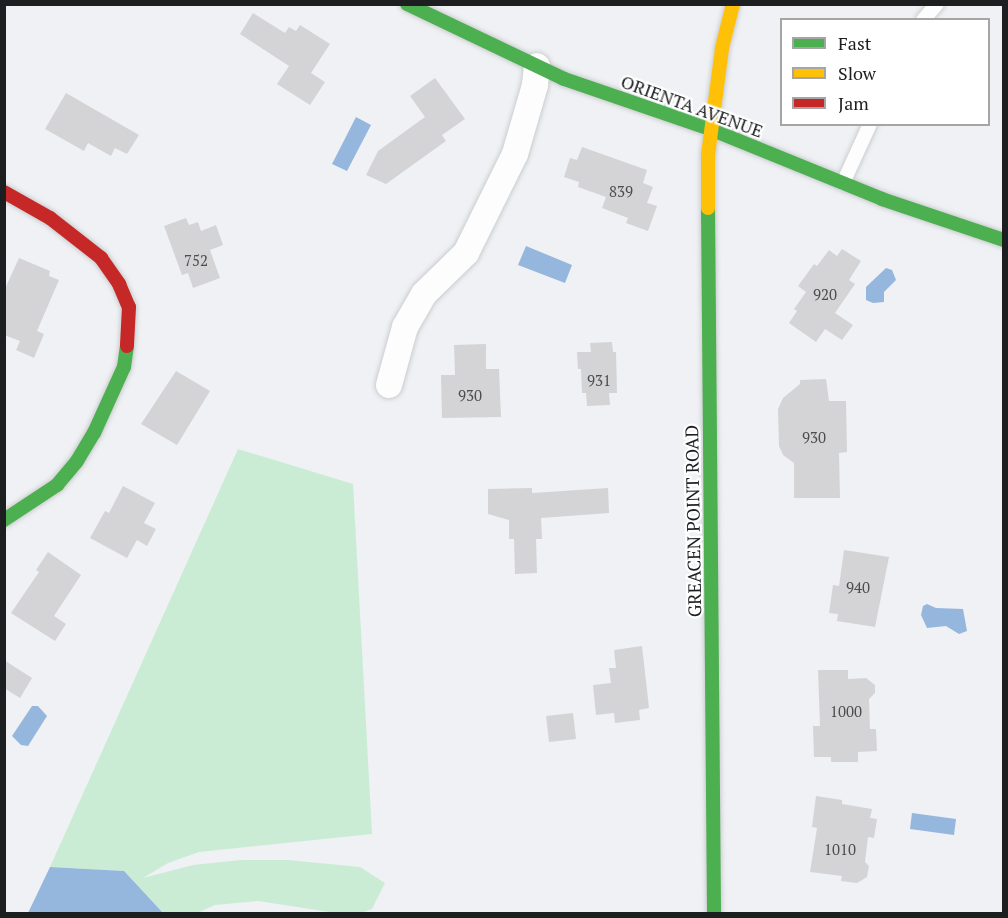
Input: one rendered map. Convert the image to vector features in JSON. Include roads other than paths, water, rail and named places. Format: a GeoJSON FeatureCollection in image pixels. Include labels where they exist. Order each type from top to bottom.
{"type":"FeatureCollection","features":[{"type":"Feature","properties":{"kind":"street","name":"ORIENTA AVENUE"},"geometry":{"type":"LineString","coordinates":[[407,4],[564,79],[710,129],[843,183],[1004,240]]}},
{"type":"Feature","properties":{"kind":"street","name":"GREACEN POINT ROAD"},"geometry":{"type":"LineString","coordinates":[[714,914],[708,155],[722,48],[733,4]]}},
{"type":"Feature","properties":{"kind":"street"},"geometry":{"type":"LineString","coordinates":[[388,385],[405,327],[424,294],[466,253],[515,154],[535,85],[537,66]]}},
{"type":"Feature","properties":{"kind":"street"},"geometry":{"type":"LineString","coordinates":[[4,192],[50,218],[101,258],[120,284],[129,307],[130,323],[124,367],[94,433],[77,461],[57,485],[4,520]]}},
{"type":"Feature","properties":{"kind":"lane"},"geometry":{"type":"LineString","coordinates":[[925,18],[937,4]]}},
{"type":"Feature","properties":{"kind":"lane"},"geometry":{"type":"LineString","coordinates":[[843,183],[869,126]]}},
{"type":"Feature","properties":{"kind":"water"},"geometry":{"type":"Polygon","coordinates":[[[356,117],[371,125],[347,171],[332,164],[356,117]]]}},
{"type":"Feature","properties":{"kind":"water"},"geometry":{"type":"Polygon","coordinates":[[[526,246],[572,265],[565,283],[518,265],[526,246]]]}},
{"type":"Feature","properties":{"kind":"water"},"geometry":{"type":"Polygon","coordinates":[[[886,268],[892,270],[896,280],[884,292],[884,302],[873,303],[866,300],[866,287],[886,268]]]}},
{"type":"Feature","properties":{"kind":"water"},"geometry":{"type":"Polygon","coordinates":[[[927,604],[936,608],[963,609],[967,631],[959,634],[946,626],[927,628],[921,615],[923,606],[927,604]]]}},
{"type":"Feature","properties":{"kind":"water"},"geometry":{"type":"Polygon","coordinates":[[[32,706],[38,706],[47,716],[28,746],[21,745],[12,736],[32,706]]]}},
{"type":"Feature","properties":{"kind":"water"},"geometry":{"type":"Polygon","coordinates":[[[912,813],[956,819],[954,835],[910,829],[912,813]]]}},
{"type":"Feature","properties":{"kind":"water"},"geometry":{"type":"Polygon","coordinates":[[[50,867],[124,871],[163,913],[28,913],[50,867]]]}}]}
